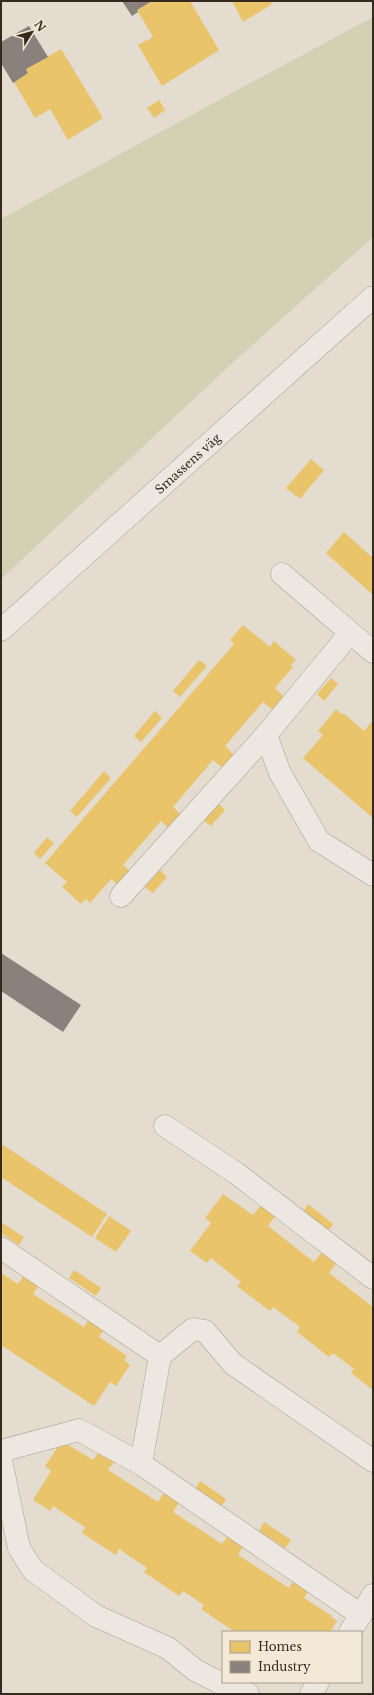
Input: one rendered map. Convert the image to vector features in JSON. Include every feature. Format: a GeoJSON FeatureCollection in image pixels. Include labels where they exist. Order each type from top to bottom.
{"type":"FeatureCollection","features":[{"type":"Feature","properties":{"kind":"street","name":"Smassens väg"},"geometry":{"type":"LineString","coordinates":[[1,630],[373,297]]}},
{"type":"Feature","properties":{"kind":"street"},"geometry":{"type":"LineString","coordinates":[[282,574],[373,652]]}},
{"type":"Feature","properties":{"kind":"street"},"geometry":{"type":"LineString","coordinates":[[121,896],[266,735],[350,632]]}},
{"type":"Feature","properties":{"kind":"street"},"geometry":{"type":"LineString","coordinates":[[266,735],[280,773],[319,841],[373,875]]}},
{"type":"Feature","properties":{"kind":"street"},"geometry":{"type":"LineString","coordinates":[[165,1126],[236,1173],[373,1278]]}},
{"type":"Feature","properties":{"kind":"street"},"geometry":{"type":"LineString","coordinates":[[1,1248],[160,1356]]}},
{"type":"Feature","properties":{"kind":"street"},"geometry":{"type":"LineString","coordinates":[[141,1464],[160,1356],[193,1329],[205,1331],[233,1364],[373,1460]]}},
{"type":"Feature","properties":{"kind":"street"},"geometry":{"type":"LineString","coordinates":[[1,1451],[79,1430],[141,1464],[355,1623],[373,1595]]}},
{"type":"Feature","properties":{"kind":"street"},"geometry":{"type":"LineString","coordinates":[[1,1460],[19,1548],[33,1570],[96,1616],[168,1648],[195,1670],[240,1693],[248,1694]]}},
{"type":"Feature","properties":{"kind":"street"},"geometry":{"type":"LineString","coordinates":[[311,1694],[317,1683]]}},
{"type":"Feature","properties":{"kind":"green space"},"geometry":{"type":"Polygon","coordinates":[[[373,17],[373,237],[240,356],[1,579],[1,219],[373,17]]]}},
{"type":"Feature","properties":{"kind":"building: Homes"},"geometry":{"type":"Polygon","coordinates":[[[152,1],[190,1],[219,50],[162,86],[138,45],[153,37],[137,10],[152,1]]]}},
{"type":"Feature","properties":{"kind":"building: Homes"},"geometry":{"type":"Polygon","coordinates":[[[232,1],[270,1],[272,4],[243,22],[232,1]]]}},
{"type":"Feature","properties":{"kind":"building: Homes"},"geometry":{"type":"Polygon","coordinates":[[[61,49],[103,118],[68,140],[50,109],[35,118],[14,82],[28,73],[26,69],[61,49]]]}},
{"type":"Feature","properties":{"kind":"building: Homes"},"geometry":{"type":"Polygon","coordinates":[[[159,100],[165,110],[154,118],[147,108],[159,100]]]}},
{"type":"Feature","properties":{"kind":"building: Homes"},"geometry":{"type":"Polygon","coordinates":[[[311,459],[324,470],[300,499],[286,488],[311,459]]]}},
{"type":"Feature","properties":{"kind":"building: Homes"},"geometry":{"type":"Polygon","coordinates":[[[344,532],[373,558],[373,595],[326,553],[344,532]]]}},
{"type":"Feature","properties":{"kind":"building: Homes"},"geometry":{"type":"Polygon","coordinates":[[[243,625],[270,647],[274,641],[296,660],[291,665],[293,667],[275,688],[285,698],[274,711],[263,702],[225,746],[235,756],[224,769],[213,760],[173,807],[183,816],[171,830],[161,821],[123,865],[133,874],[121,888],[111,879],[90,903],[86,899],[81,904],[62,887],[67,882],[45,863],[234,644],[230,640],[243,625]]]}},
{"type":"Feature","properties":{"kind":"building: Homes"},"geometry":{"type":"Polygon","coordinates":[[[199,660],[207,666],[180,697],[173,691],[199,660]]]}},
{"type":"Feature","properties":{"kind":"building: Homes"},"geometry":{"type":"Polygon","coordinates":[[[331,678],[338,684],[324,701],[317,694],[331,678]]]}},
{"type":"Feature","properties":{"kind":"building: Homes"},"geometry":{"type":"Polygon","coordinates":[[[336,709],[364,731],[373,720],[373,818],[303,758],[323,735],[318,731],[336,709]]]}},
{"type":"Feature","properties":{"kind":"building: Homes"},"geometry":{"type":"Polygon","coordinates":[[[155,711],[162,718],[141,742],[134,736],[155,711]]]}},
{"type":"Feature","properties":{"kind":"building: Homes"},"geometry":{"type":"Polygon","coordinates":[[[104,771],[111,778],[77,817],[70,811],[104,771]]]}},
{"type":"Feature","properties":{"kind":"building: Homes"},"geometry":{"type":"Polygon","coordinates":[[[218,803],[225,810],[211,826],[203,820],[218,803]]]}},
{"type":"Feature","properties":{"kind":"building: Homes"},"geometry":{"type":"Polygon","coordinates":[[[47,837],[54,843],[40,859],[34,853],[47,837]]]}},
{"type":"Feature","properties":{"kind":"building: Homes"},"geometry":{"type":"Polygon","coordinates":[[[160,870],[167,877],[153,893],[145,887],[160,870]]]}},
{"type":"Feature","properties":{"kind":"building: Homes"},"geometry":{"type":"Polygon","coordinates":[[[3,1145],[107,1214],[92,1237],[1,1177],[1,1148],[3,1145]]]}},
{"type":"Feature","properties":{"kind":"building: Homes"},"geometry":{"type":"Polygon","coordinates":[[[223,1194],[253,1215],[262,1204],[276,1215],[268,1226],[314,1262],[323,1251],[337,1262],[329,1273],[373,1307],[373,1390],[351,1373],[354,1369],[333,1353],[329,1357],[297,1332],[300,1327],[273,1307],[270,1311],[237,1286],[241,1282],[211,1258],[207,1263],[190,1251],[211,1223],[205,1218],[223,1194]]]}},
{"type":"Feature","properties":{"kind":"building: Homes"},"geometry":{"type":"Polygon","coordinates":[[[308,1204],[333,1224],[328,1231],[303,1212],[308,1204]]]}},
{"type":"Feature","properties":{"kind":"building: Homes"},"geometry":{"type":"Polygon","coordinates":[[[109,1216],[131,1231],[116,1252],[95,1238],[109,1216]]]}},
{"type":"Feature","properties":{"kind":"building: Homes"},"geometry":{"type":"Polygon","coordinates":[[[1,1222],[24,1237],[19,1245],[1,1233],[1,1222]]]}},
{"type":"Feature","properties":{"kind":"building: Homes"},"geometry":{"type":"Polygon","coordinates":[[[74,1270],[101,1288],[96,1296],[69,1278],[74,1270]]]}},
{"type":"Feature","properties":{"kind":"building: Homes"},"geometry":{"type":"Polygon","coordinates":[[[26,1272],[41,1282],[33,1294],[84,1327],[91,1316],[107,1325],[99,1337],[127,1356],[124,1360],[130,1365],[116,1386],[110,1382],[94,1406],[1,1345],[1,1273],[18,1284],[26,1272]]]}},
{"type":"Feature","properties":{"kind":"building: Homes"},"geometry":{"type":"Polygon","coordinates":[[[62,1441],[93,1460],[101,1449],[116,1459],[108,1470],[158,1502],[165,1491],[180,1501],[173,1512],[222,1544],[230,1533],[245,1543],[238,1555],[289,1588],[296,1576],[312,1586],[304,1598],[332,1616],[331,1617],[337,1621],[331,1631],[234,1631],[201,1609],[204,1605],[183,1591],[179,1596],[144,1572],[147,1568],[119,1549],[116,1555],[82,1533],[85,1527],[53,1506],[50,1511],[33,1500],[51,1471],[45,1466],[62,1441]]]}},
{"type":"Feature","properties":{"kind":"building: Homes"},"geometry":{"type":"Polygon","coordinates":[[[200,1481],[226,1499],[221,1507],[195,1489],[200,1481]]]}},
{"type":"Feature","properties":{"kind":"building: Homes"},"geometry":{"type":"Polygon","coordinates":[[[264,1522],[291,1540],[285,1548],[259,1531],[264,1522]]]}},
{"type":"Feature","properties":{"kind":"building: Industry"},"geometry":{"type":"Polygon","coordinates":[[[122,1],[152,1],[137,10],[138,12],[132,16],[122,1]]]}},
{"type":"Feature","properties":{"kind":"building: Industry"},"geometry":{"type":"Polygon","coordinates":[[[29,26],[48,57],[26,69],[28,73],[13,83],[1,63],[1,42],[29,26]]]}},
{"type":"Feature","properties":{"kind":"building: Industry"},"geometry":{"type":"Polygon","coordinates":[[[1,953],[81,1005],[63,1032],[1,991],[1,953]]]}}]}
